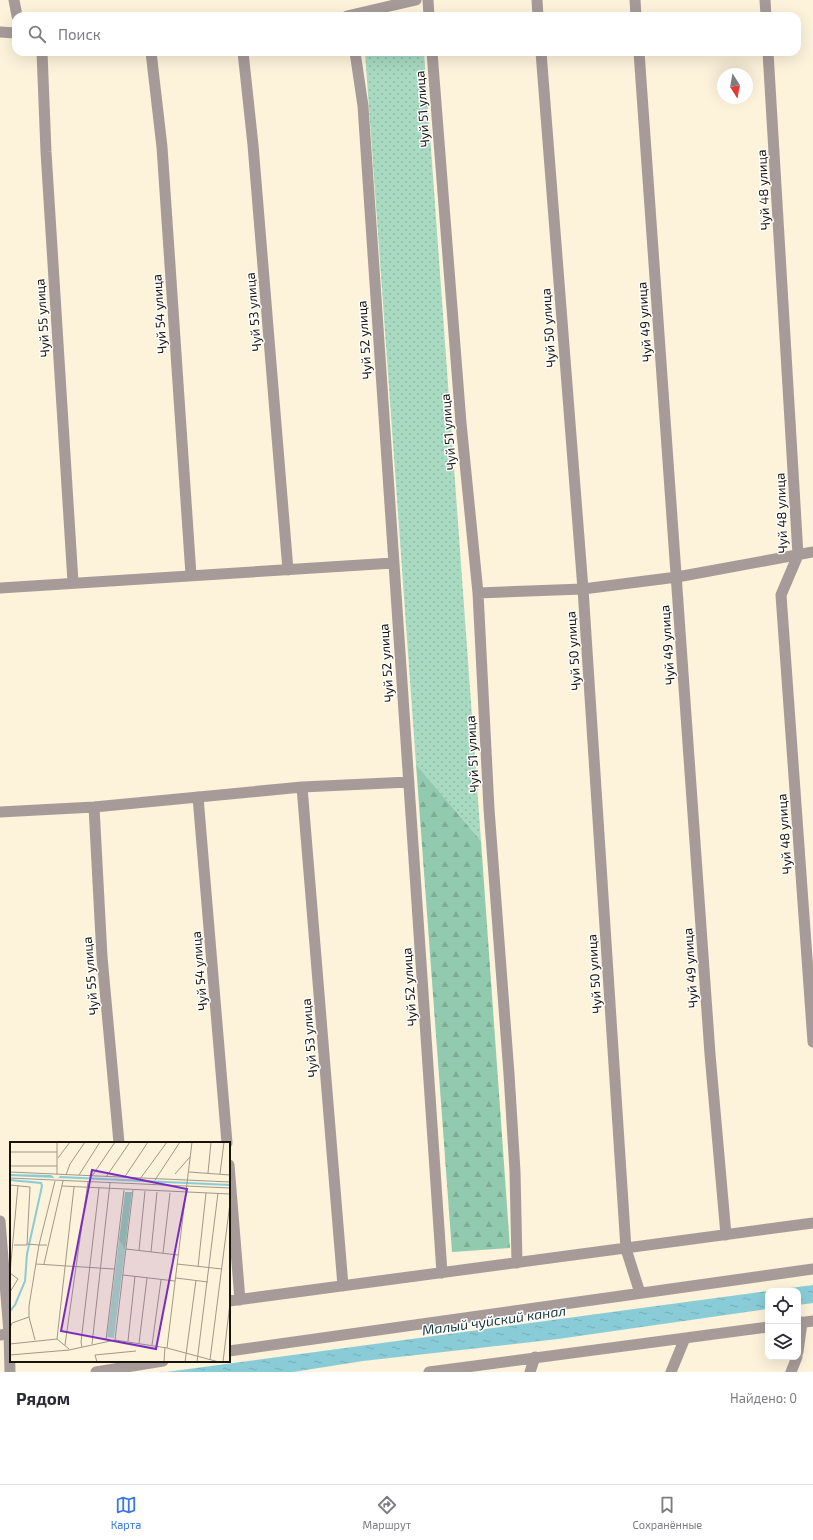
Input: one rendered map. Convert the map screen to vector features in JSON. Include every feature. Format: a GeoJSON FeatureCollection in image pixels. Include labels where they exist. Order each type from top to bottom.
{"type":"FeatureCollection","features":[{"type":"Feature","properties":{"kind":"street"},"geometry":{"type":"LineString","coordinates":[[14,0],[16,12]]}},
{"type":"Feature","properties":{"kind":"street"},"geometry":{"type":"LineString","coordinates":[[366,12],[416,0]]}},
{"type":"Feature","properties":{"kind":"street"},"geometry":{"type":"LineString","coordinates":[[428,0],[429,12]]}},
{"type":"Feature","properties":{"kind":"street"},"geometry":{"type":"LineString","coordinates":[[537,0],[538,12]]}},
{"type":"Feature","properties":{"kind":"street"},"geometry":{"type":"LineString","coordinates":[[635,0],[636,12]]}},
{"type":"Feature","properties":{"kind":"street"},"geometry":{"type":"LineString","coordinates":[[765,0],[766,12]]}},
{"type":"Feature","properties":{"kind":"street"},"geometry":{"type":"LineString","coordinates":[[0,32],[12,32]]}},
{"type":"Feature","properties":{"kind":"street","name":"Чуй 55 улица"},"geometry":{"type":"LineString","coordinates":[[42,56],[46,152],[73,582]]}},
{"type":"Feature","properties":{"kind":"street","name":"Чуй 54 улица"},"geometry":{"type":"LineString","coordinates":[[151,56],[162,147],[191,575]]}},
{"type":"Feature","properties":{"kind":"street","name":"Чуй 53 улица"},"geometry":{"type":"LineString","coordinates":[[243,56],[254,145],[288,570]]}},
{"type":"Feature","properties":{"kind":"street","name":"Чуй 52 улица"},"geometry":{"type":"LineString","coordinates":[[356,56],[363,106],[442,1273]]}},
{"type":"Feature","properties":{"kind":"street","name":"Чуй 51 улица"},"geometry":{"type":"LineString","coordinates":[[432,56],[461,423],[478,593],[489,809],[510,1074],[515,1171],[517,1263]]}},
{"type":"Feature","properties":{"kind":"street","name":"Чуй 50 улица"},"geometry":{"type":"LineString","coordinates":[[541,56],[583,589],[626,1248],[640,1293]]}},
{"type":"Feature","properties":{"kind":"street","name":"Чуй 49 улица"},"geometry":{"type":"LineString","coordinates":[[639,56],[710,1054],[726,1235]]}},
{"type":"Feature","properties":{"kind":"street","name":"Чуй 48 улица"},"geometry":{"type":"LineString","coordinates":[[768,56],[798,555],[781,595],[813,1042]]}},
{"type":"Feature","properties":{"kind":"street"},"geometry":{"type":"LineString","coordinates":[[478,593],[583,589],[676,577],[813,552]]}},
{"type":"Feature","properties":{"kind":"street"},"geometry":{"type":"LineString","coordinates":[[0,588],[73,582],[393,563]]}},
{"type":"Feature","properties":{"kind":"street"},"geometry":{"type":"LineString","coordinates":[[0,812],[94,807],[302,787],[409,782]]}},
{"type":"Feature","properties":{"kind":"street","name":"Чуй 53 улица"},"geometry":{"type":"LineString","coordinates":[[302,787],[343,1286]]}},
{"type":"Feature","properties":{"kind":"street","name":"Чуй 54 улица"},"geometry":{"type":"LineString","coordinates":[[198,797],[227,1142]]}},
{"type":"Feature","properties":{"kind":"street","name":"Чуй 55 улица"},"geometry":{"type":"LineString","coordinates":[[94,807],[102,957],[119,1142]]}},
{"type":"Feature","properties":{"kind":"street"},"geometry":{"type":"LineString","coordinates":[[230,1177],[240,1300]]}},
{"type":"Feature","properties":{"kind":"street"},"geometry":{"type":"LineString","coordinates":[[0,1221],[10,1372]]}},
{"type":"Feature","properties":{"kind":"street"},"geometry":{"type":"LineString","coordinates":[[230,1301],[813,1223]]}},
{"type":"Feature","properties":{"kind":"street"},"geometry":{"type":"LineString","coordinates":[[230,1351],[813,1270]]}},
{"type":"Feature","properties":{"kind":"street"},"geometry":{"type":"LineString","coordinates":[[801,1337],[804,1322]]}},
{"type":"Feature","properties":{"kind":"street"},"geometry":{"type":"LineString","coordinates":[[429,1372],[765,1326]]}},
{"type":"Feature","properties":{"kind":"street"},"geometry":{"type":"LineString","coordinates":[[671,1372],[685,1338]]}},
{"type":"Feature","properties":{"kind":"street"},"geometry":{"type":"LineString","coordinates":[[530,1372],[535,1357]]}},
{"type":"Feature","properties":{"kind":"street"},"geometry":{"type":"LineString","coordinates":[[791,1372],[796,1360]]}},
{"type":"Feature","properties":{"kind":"street"},"geometry":{"type":"LineString","coordinates":[[96,1372],[157,1362]]}},
{"type":"Feature","properties":{"kind":"green space"},"geometry":{"type":"Polygon","coordinates":[[[365,56],[424,56],[481,841],[416,764],[365,56]]]}},
{"type":"Feature","properties":{"kind":"green space"},"geometry":{"type":"Polygon","coordinates":[[[416,764],[481,841],[510,1248],[452,1252],[416,764]]]}},
{"type":"Feature","properties":{"kind":"water"},"geometry":{"type":"Polygon","coordinates":[[[813,1285],[813,1303],[801,1305],[801,1288],[790,1288],[813,1285]]]}},
{"type":"Feature","properties":{"kind":"water"},"geometry":{"type":"Polygon","coordinates":[[[765,1291],[765,1309],[558,1339],[363,1361],[293,1372],[166,1372],[765,1291]]]}},
{"type":"Feature","properties":{"kind":"water label","name":"Малый чуйский канал"},"geometry":{"type":"Point","coordinates":[494,1320]}}]}
